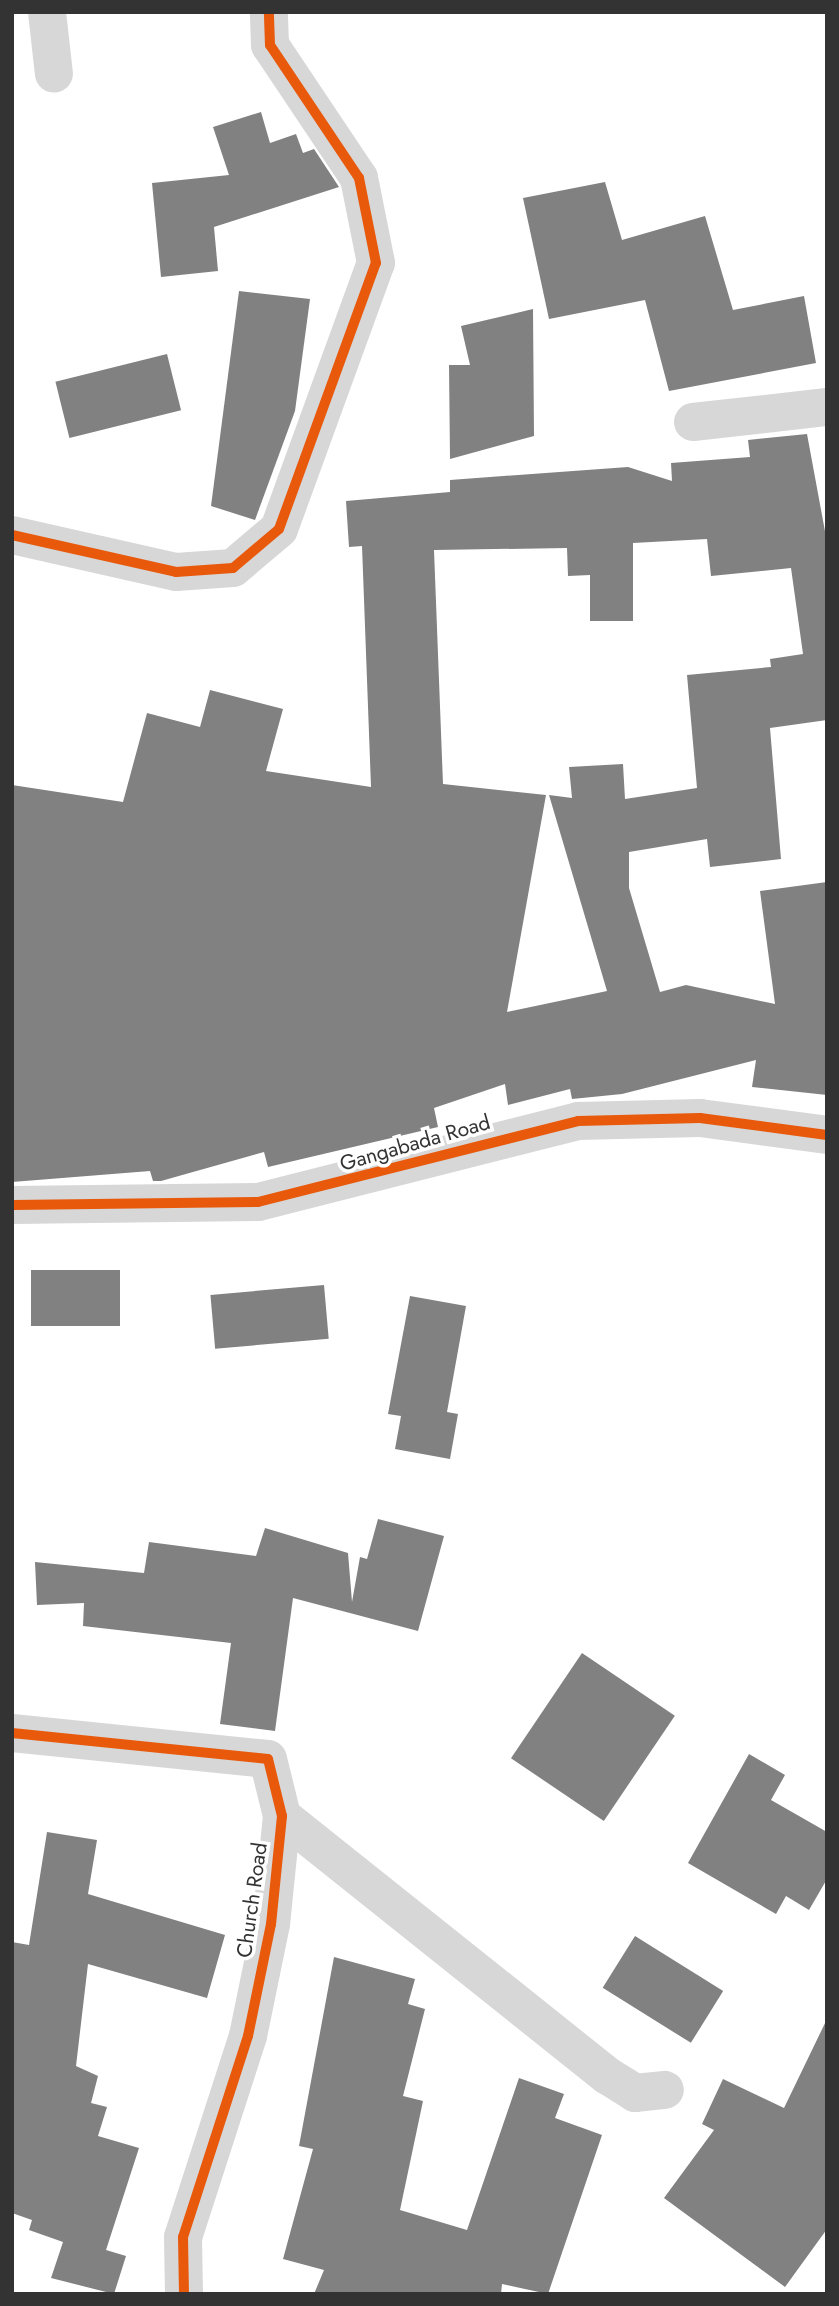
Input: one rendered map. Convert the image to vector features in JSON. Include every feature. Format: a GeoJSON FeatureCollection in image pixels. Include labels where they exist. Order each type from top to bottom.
{"type":"FeatureCollection","features":[{"type":"Feature","properties":{"kind":"street"},"geometry":{"type":"LineString","coordinates":[[47,12],[54,74]]}},
{"type":"Feature","properties":{"kind":"street"},"geometry":{"type":"LineString","coordinates":[[12,535],[176,572],[233,568],[279,529],[376,262],[359,178],[270,45],[269,12]]}},
{"type":"Feature","properties":{"kind":"street"},"geometry":{"type":"LineString","coordinates":[[692,422],[827,407]]}},
{"type":"Feature","properties":{"kind":"street","name":"Gangabada Road"},"geometry":{"type":"LineString","coordinates":[[12,1205],[258,1202],[578,1121],[700,1118],[827,1135]]}},
{"type":"Feature","properties":{"kind":"street","name":"Church Road"},"geometry":{"type":"LineString","coordinates":[[12,1734],[268,1759],[282,1816],[271,1924],[248,2036],[183,2237],[184,2294]]}},
{"type":"Feature","properties":{"kind":"street"},"geometry":{"type":"LineString","coordinates":[[282,1816],[608,2076],[635,2092],[665,2090]]}},
{"type":"Feature","properties":{"kind":"building"},"geometry":{"type":"Polygon","coordinates":[[[261,112],[270,143],[296,134],[303,153],[314,149],[339,187],[214,227],[218,271],[161,277],[152,183],[229,175],[213,127],[261,112]]]}},
{"type":"Feature","properties":{"kind":"building"},"geometry":{"type":"Polygon","coordinates":[[[605,182],[622,240],[705,216],[733,310],[804,296],[816,363],[669,391],[645,300],[549,319],[523,198],[605,182]]]}},
{"type":"Feature","properties":{"kind":"building"},"geometry":{"type":"Polygon","coordinates":[[[239,291],[310,299],[295,411],[255,520],[211,506],[239,291]]]}},
{"type":"Feature","properties":{"kind":"building"},"geometry":{"type":"Polygon","coordinates":[[[533,309],[534,436],[450,459],[449,365],[470,365],[461,326],[533,309]]]}},
{"type":"Feature","properties":{"kind":"building"},"geometry":{"type":"Polygon","coordinates":[[[167,354],[181,410],[69,438],[55,382],[167,354]]]}},
{"type":"Feature","properties":{"kind":"building"},"geometry":{"type":"Polygon","coordinates":[[[807,434],[827,542],[827,720],[770,728],[781,859],[710,867],[707,839],[629,852],[629,888],[660,992],[686,985],[775,1004],[760,891],[827,882],[827,1095],[752,1087],[756,1060],[622,1094],[572,1099],[570,1089],[508,1105],[505,1084],[434,1108],[438,1127],[268,1167],[264,1152],[161,1181],[153,1181],[150,1171],[12,1182],[12,785],[123,802],[147,713],[200,727],[210,690],[283,709],[266,771],[371,787],[362,546],[349,547],[346,501],[450,492],[450,480],[628,467],[672,481],[671,463],[750,457],[748,440],[807,434]],[[707,539],[633,543],[633,621],[590,621],[590,575],[568,576],[567,548],[434,550],[443,784],[546,795],[507,1012],[607,991],[549,795],[572,798],[569,767],[623,764],[625,799],[697,788],[687,675],[771,667],[770,659],[803,654],[791,568],[711,576],[707,539]]]}},
{"type":"Feature","properties":{"kind":"building"},"geometry":{"type":"Polygon","coordinates":[[[31,1270],[120,1270],[120,1326],[31,1326],[31,1270]]]}},
{"type":"Feature","properties":{"kind":"building"},"geometry":{"type":"Polygon","coordinates":[[[324,1285],[329,1339],[215,1349],[210,1295],[324,1285]]]}},
{"type":"Feature","properties":{"kind":"building"},"geometry":{"type":"Polygon","coordinates":[[[410,1296],[466,1306],[447,1412],[458,1414],[450,1459],[395,1449],[401,1416],[388,1414],[410,1296]]]}},
{"type":"Feature","properties":{"kind":"building"},"geometry":{"type":"Polygon","coordinates":[[[378,1519],[444,1536],[418,1631],[293,1598],[275,1731],[220,1724],[231,1643],[83,1626],[84,1603],[37,1605],[35,1562],[144,1573],[149,1542],[256,1556],[265,1528],[348,1553],[352,1602],[360,1557],[367,1559],[378,1519]]]}},
{"type":"Feature","properties":{"kind":"building"},"geometry":{"type":"Polygon","coordinates":[[[582,1653],[675,1716],[604,1821],[511,1758],[582,1653]]]}},
{"type":"Feature","properties":{"kind":"building"},"geometry":{"type":"Polygon","coordinates":[[[749,1754],[785,1775],[771,1800],[827,1832],[827,1879],[809,1910],[786,1896],[776,1914],[688,1863],[749,1754]]]}},
{"type":"Feature","properties":{"kind":"building"},"geometry":{"type":"Polygon","coordinates":[[[47,1832],[97,1840],[88,1894],[225,1935],[207,1998],[88,1964],[76,2066],[98,2076],[91,2103],[107,2107],[98,2136],[139,2148],[106,2250],[126,2256],[114,2294],[51,2278],[63,2242],[29,2230],[32,2220],[12,2213],[12,1942],[29,1945],[47,1832]]]}},
{"type":"Feature","properties":{"kind":"building"},"geometry":{"type":"Polygon","coordinates":[[[635,1936],[723,1991],[691,2043],[603,1988],[635,1936]]]}},
{"type":"Feature","properties":{"kind":"building"},"geometry":{"type":"Polygon","coordinates":[[[334,1957],[415,1979],[408,2004],[425,2009],[403,2096],[423,2101],[400,2210],[467,2230],[519,2078],[564,2094],[555,2118],[602,2135],[548,2294],[502,2284],[501,2294],[314,2294],[324,2270],[283,2259],[313,2149],[299,2146],[334,1957]]]}},
{"type":"Feature","properties":{"kind":"building"},"geometry":{"type":"Polygon","coordinates":[[[827,2019],[827,2229],[785,2287],[664,2198],[714,2130],[702,2124],[723,2079],[784,2108],[827,2019]]]}},
{"type":"Feature","properties":{"kind":"cycle path"},"geometry":{"type":"LineString","coordinates":[[12,535],[176,572],[233,568],[279,529],[376,263],[359,178],[270,45],[269,12]]}},
{"type":"Feature","properties":{"kind":"cycle path"},"geometry":{"type":"LineString","coordinates":[[12,1205],[258,1202],[578,1121],[700,1118],[827,1135]]}},
{"type":"Feature","properties":{"kind":"cycle path"},"geometry":{"type":"LineString","coordinates":[[12,1733],[268,1759],[282,1816],[271,1924],[248,2036],[183,2237],[184,2294]]}}]}
